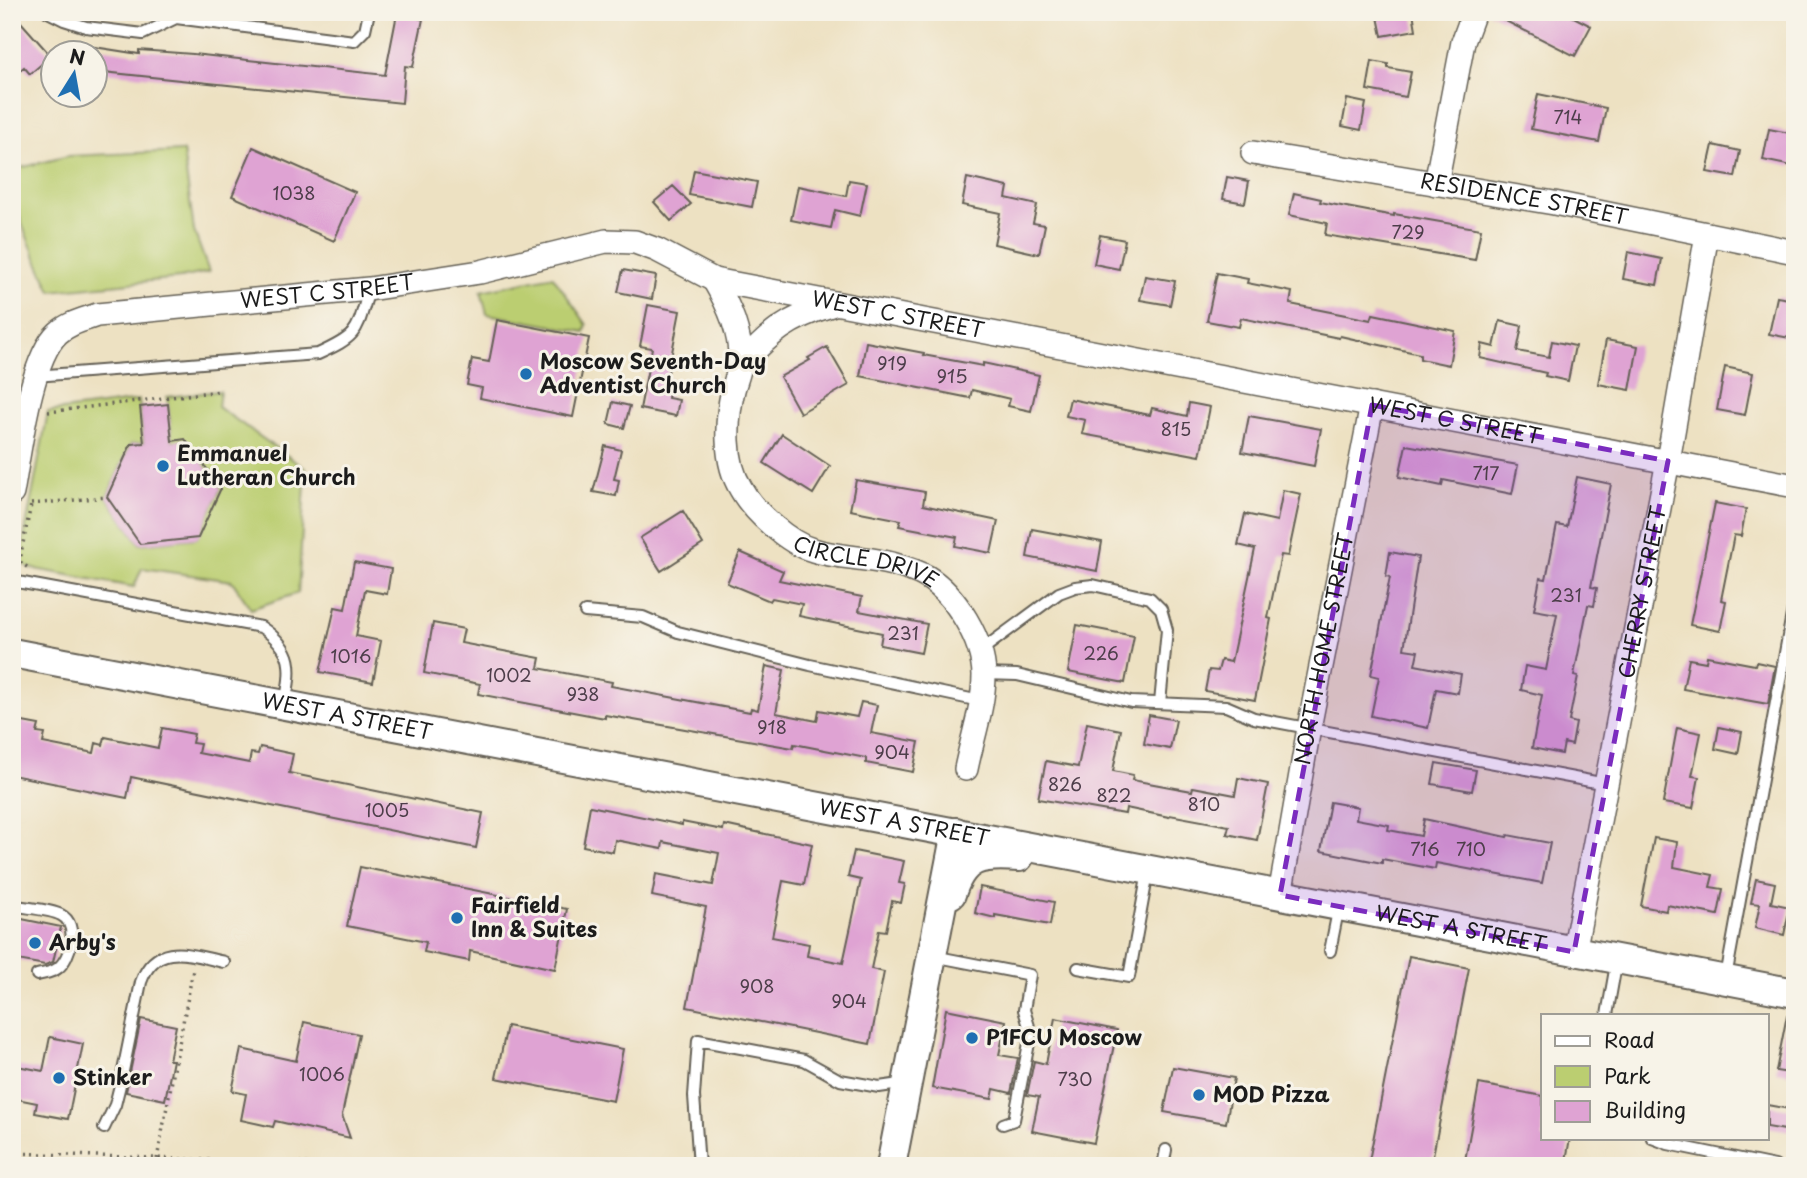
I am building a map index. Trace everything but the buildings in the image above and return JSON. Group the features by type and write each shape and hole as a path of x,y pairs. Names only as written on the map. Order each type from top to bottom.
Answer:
{"street":[{"path":"1436,184 1463,42 1474,12"},
{"name":"RESIDENCE STREET","path":"1253,153 1554,203 1795,251"},
{"name":"CHERRY STREET","path":"1574,951 1668,461 1707,234"},
{"name":"WEST C STREET","path":"12,493 35,376 56,334 72,323 97,315 369,289 480,272 606,241 635,243 657,250 714,280 1795,486"},
{"name":"CIRCLE DRIVE","path":"714,280 728,303 738,337 740,366 729,415 729,450 740,489 768,522 811,550 891,564 926,576 940,587 968,621 982,663 980,701 966,769"},
{"path":"740,366 778,330 802,314 837,303"},
{"name":"NORTH HOME STREET","path":"1280,895 1372,405"},
{"name":"WEST A STREET","path":"12,653 1795,993"},
{"path":"891,1166 956,832"},
{"path":"934,948 957,877 974,858 995,855 1148,870"}],"lane":[{"path":"48,12 86,27 143,34 176,18 354,41 365,30 369,12"},
{"path":"35,376 318,354 347,341 357,327 369,289"},
{"path":"12,581 261,627 276,637 286,650 291,664 285,704"},
{"path":"1160,704 1167,630 1161,610 1150,598 1093,585 1074,587 1059,593 982,663 1017,675 1131,702 1160,704 1226,706 1254,718 1606,785"},
{"path":"1726,981 1795,598"},
{"path":"585,612 643,617 678,632 810,665 980,701"},
{"path":"1079,968 1129,977 1148,870"},
{"path":"12,905 62,915 70,923 72,936 64,961 52,972 37,975"},
{"path":"1330,951 1339,906"},
{"path":"934,948 1030,975 1024,1010 1031,1033 1014,1120 1003,1124"},
{"path":"104,1128 115,1105 141,982 149,965 157,958 178,953 224,962"},
{"path":"1607,1014 1616,959"},
{"path":"699,1166 694,1096 698,1040 804,1060 840,1080 879,1087 906,1083"},
{"path":"1657,1140 1775,1166"},
{"path":"1163,1166 1166,1150"}],"path":[{"path":"48,412 220,391"},
{"path":"30,568 21,563 21,553 31,504 107,497"},
{"path":"158,1159 193,970"},
{"path":"12,1153 373,1166"}],"highlighted area":[{"path":"1372,405 1668,461 1574,952 1280,895"}],"green space":[{"path":"183,151 194,231 209,272 180,278 51,291 20,217 12,170 68,156"},
{"path":"553,276 587,325 585,332 487,314 481,291"},
{"path":"220,391 218,407 306,469 298,593 251,609 232,581 142,568 134,587 30,568 21,563 48,412 139,400 144,443 131,444 107,497 140,544 197,538 221,488 185,440 172,441 167,397"}],"place":[{"name":"Moscow Seventh-Day Adventist Church","path":"526,374"},
{"name":"Emmanuel Lutheran Church","path":"163,466"},
{"name":"Fairfield Inn & Suites","path":"457,918"},
{"name":"Arby's","path":"35,943"},
{"name":"P1FCU Moscow","path":"972,1038"},
{"name":"Stinker","path":"59,1078"},
{"name":"MOD Pizza","path":"1199,1095"}]}
